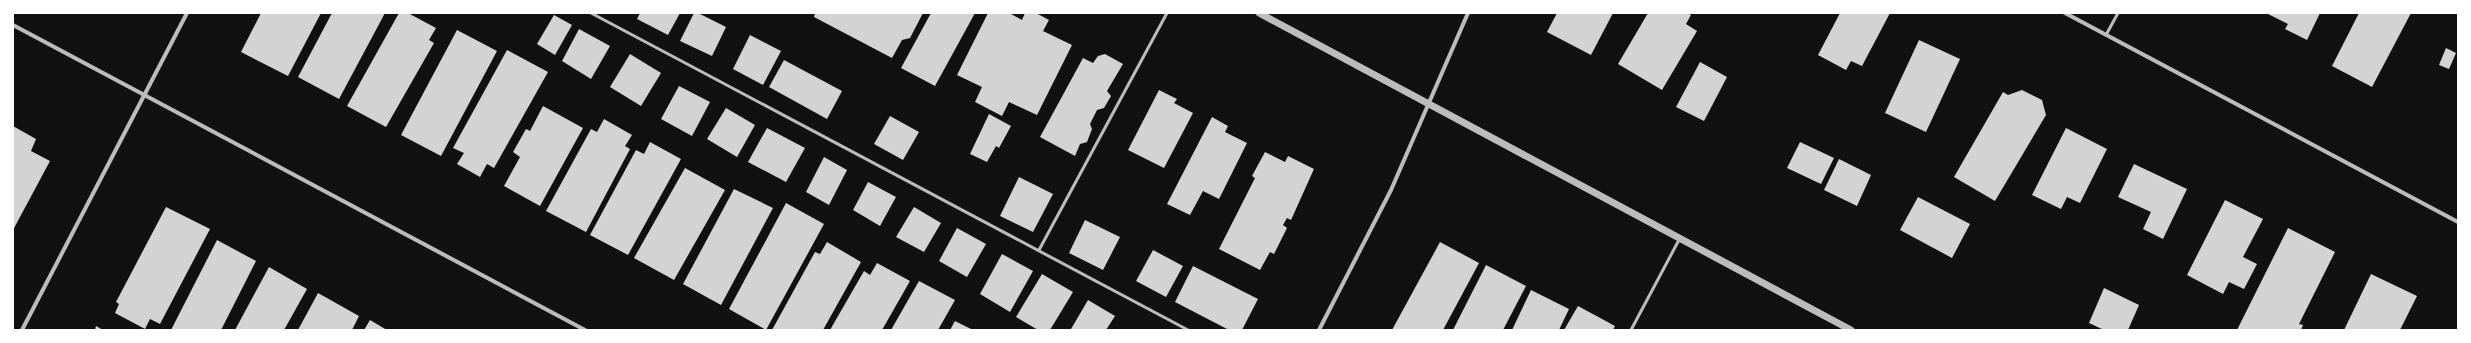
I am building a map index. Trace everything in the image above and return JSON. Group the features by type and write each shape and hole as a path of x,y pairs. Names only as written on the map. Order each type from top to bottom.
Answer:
{"street":[{"path":"22,330 187,13"},
{"path":"1259,13 1851,330"},
{"path":"1320,330 1391,190 1468,13"},
{"path":"2065,13 2458,222"},
{"path":"13,25 585,330"}],"lane":[{"path":"591,13 1188,330"},
{"path":"1039,250 1167,13"},
{"path":"2106,35 2118,13"},
{"path":"1632,330 1680,238"}],"building":[{"path":"261,13 321,13 288,76 241,52"},
{"path":"332,13 385,13 339,99 298,77"},
{"path":"399,13 408,13 436,28 429,40 434,43 386,127 347,106"},
{"path":"640,13 680,13 668,35 637,19"},
{"path":"694,13 698,13 726,27 712,56 680,41"},
{"path":"815,13 923,13 910,38 902,40 892,58 814,17"},
{"path":"931,13 975,13 935,86 901,68"},
{"path":"988,13 1009,13 1022,20 1025,13 1036,13 1049,20 1043,31 1072,45 1037,115 1009,102 1002,116 975,102 982,87 957,75"},
{"path":"1557,13 1613,13 1591,55 1547,32"},
{"path":"1648,13 1688,13 1691,15 1686,24 1697,31 1662,90 1618,64"},
{"path":"1840,13 1890,13 1862,66 1851,61 1846,70 1818,55"},
{"path":"2266,13 2320,13 2307,40 2285,29 2288,24"},
{"path":"2359,13 2411,13 2372,87 2332,66"},
{"path":"554,15 572,25 555,55 537,44"},
{"path":"579,29 610,46 591,79 562,61"},
{"path":"457,30 497,51 441,156 401,135"},
{"path":"750,35 781,51 763,85 733,69"},
{"path":"1919,40 1960,59 1926,132 1885,113"},
{"path":"2446,48 2456,53 2449,69 2439,65"},
{"path":"507,50 548,72 494,168 487,164 480,177 457,164 464,153 453,148"},
{"path":"630,54 661,73 641,106 610,87"},
{"path":"1105,54 1123,64 1107,91 1111,96 1104,108 1097,110 1090,124 1092,129 1087,142 1080,144 1075,156 1040,137 1083,58 1093,63 1098,56"},
{"path":"784,60 842,91 827,119 769,87"},
{"path":"1700,62 1727,77 1704,121 1676,107"},
{"path":"679,86 710,102 692,136 661,119"},
{"path":"1159,90 1177,99 1174,103 1193,113 1164,168 1128,150"},
{"path":"2022,90 2042,100 2046,115 1995,201 1954,177 2003,92 2008,95"},
{"path":"543,106 583,128 540,206 504,186 520,157 513,152 526,129 530,131"},
{"path":"726,108 755,125 737,157 707,139"},
{"path":"989,114 1011,126 999,148 996,146 987,162 970,154"},
{"path":"890,116 919,132 903,160 874,144"},
{"path":"1212,117 1228,126 1225,132 1247,143 1219,199 1203,191 1190,215 1167,204"},
{"path":"604,119 632,135 625,146 630,149 586,232 546,211 591,129 597,132"},
{"path":"13,126 36,139 31,151 50,161 13,230"},
{"path":"767,128 805,148 786,182 748,162"},
{"path":"2066,128 2107,149 2080,203 2067,197 2061,209 2032,195"},
{"path":"650,142 681,159 628,255 590,235 636,150 644,154"},
{"path":"1800,142 1834,158 1821,184 1787,168"},
{"path":"1265,152 1285,162 1288,156 1314,169 1291,220 1287,218 1283,225 1287,228 1274,254 1270,252 1260,270 1219,249 1255,178 1252,176"},
{"path":"824,157 847,170 829,205 806,192"},
{"path":"1839,159 1871,175 1857,206 1824,190"},
{"path":"2134,164 2187,189 2163,239 2143,229 2151,212 2118,197"},
{"path":"685,168 725,190 674,280 634,258"},
{"path":"1019,177 1053,194 1033,232 1000,216"},
{"path":"868,182 896,197 880,226 853,210"},
{"path":"734,189 773,208 721,305 683,284"},
{"path":"1918,197 1970,224 1952,258 1900,230"},
{"path":"2225,200 2263,219 2243,257 2257,264 2244,289 2229,282 2223,294 2187,275"},
{"path":"786,203 824,224 766,330 729,309"},
{"path":"166,207 210,229 160,324 150,319 145,329 115,313 119,304 116,302"},
{"path":"914,207 941,223 924,252 896,237"},
{"path":"1085,220 1120,237 1103,270 1069,253"},
{"path":"957,228 986,244 967,277 939,261"},
{"path":"2288,228 2335,252 2299,324 2303,325 2301,330 2237,330"},
{"path":"217,240 256,261 221,330 171,330"},
{"path":"827,242 861,262 823,330 772,330 815,252 820,254"},
{"path":"1440,242 1479,263 1443,330 1392,330"},
{"path":"1153,250 1183,266 1166,297 1136,281"},
{"path":"1002,254 1033,271 1010,312 980,294"},
{"path":"877,263 910,281 882,330 830,330 864,271 870,275"},
{"path":"1486,265 1526,286 1503,330 1453,330"},
{"path":"1193,266 1258,299 1242,330 1229,330 1175,302"},
{"path":"269,267 307,289 284,330 235,330"},
{"path":"1042,274 1073,292 1050,330 1038,330 1016,317"},
{"path":"2371,274 2417,296 2400,330 2344,330"},
{"path":"919,281 955,300 938,330 891,330"},
{"path":"2104,288 2139,305 2128,330 2104,330 2089,323"},
{"path":"1531,290 1569,309 1559,330 1512,330"},
{"path":"318,293 359,316 352,330 298,330"},
{"path":"1088,300 1115,316 1106,330 1071,329"},
{"path":"1578,306 1615,326 1613,330 1564,330"},
{"path":"370,320 387,330 364,330"},
{"path":"955,321 973,330 950,330"},
{"path":"96,326 103,330 95,330"}]}
